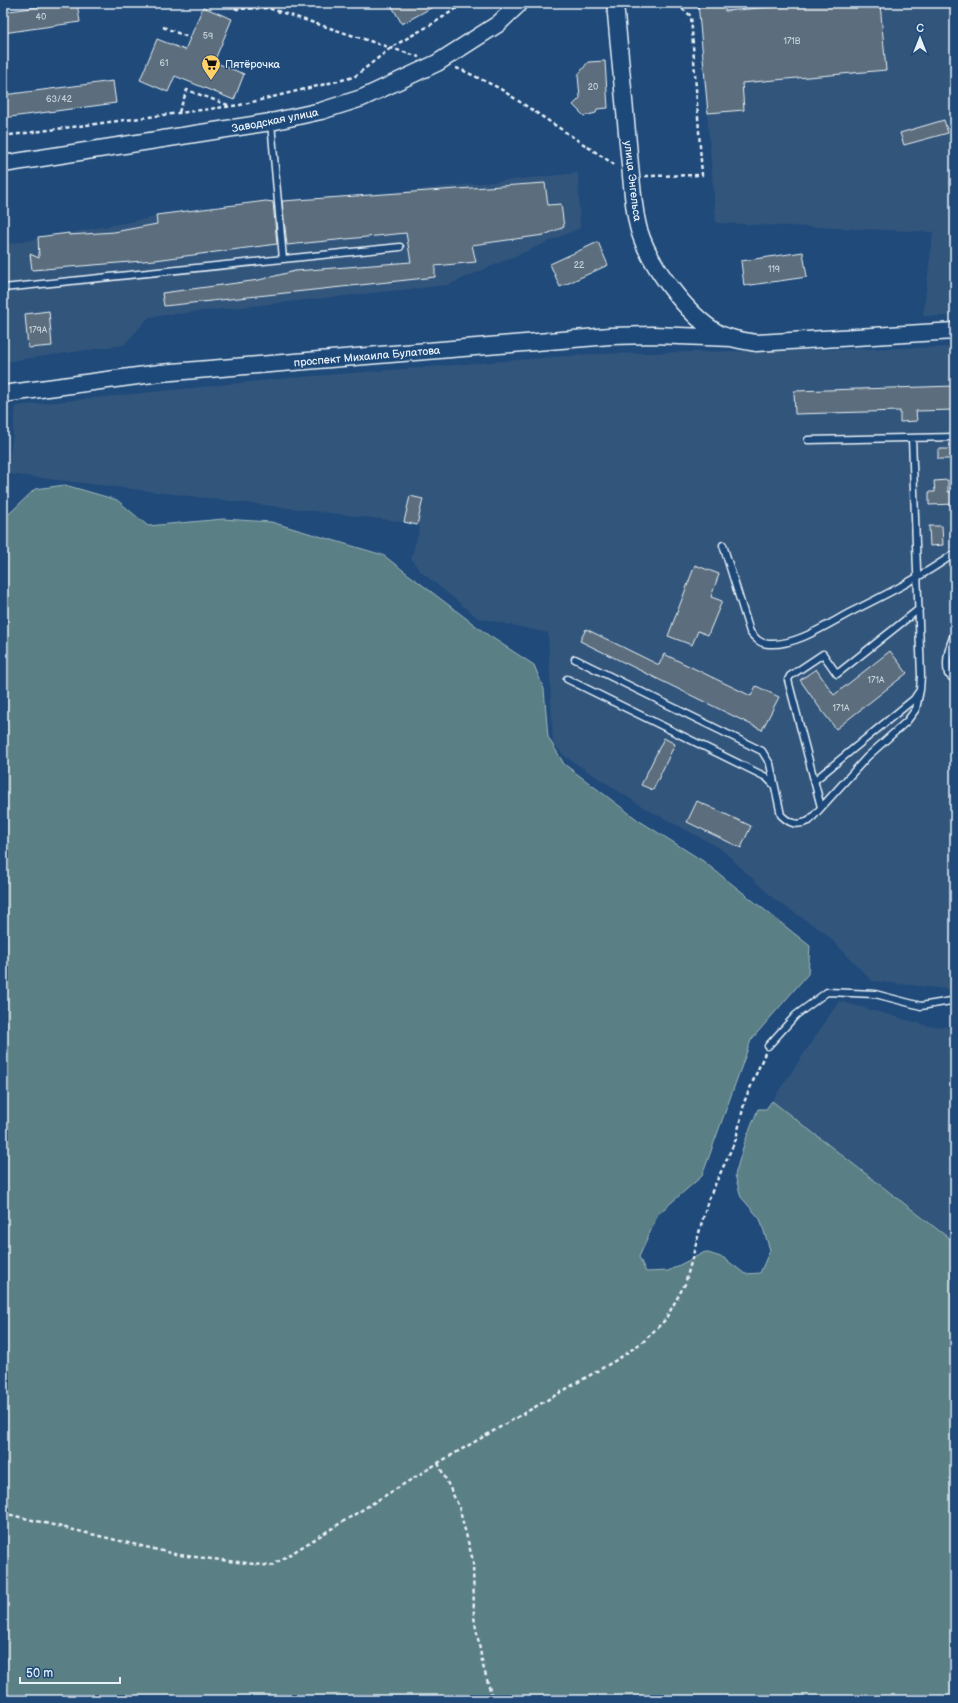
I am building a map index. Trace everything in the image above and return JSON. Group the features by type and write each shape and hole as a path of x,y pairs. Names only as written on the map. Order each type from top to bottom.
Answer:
{"street":[{"name":"Заводская улица","path":"3,164 271,122 321,111 362,98 437,63 498,24 520,3"},
{"name":"улица Энгельса","path":"615,3 633,197 639,230 646,250 654,263 663,277 685,303 712,329 732,338 769,343 955,331"},
{"name":"проспект Михаила Булатова","path":"3,394 160,373 602,336 653,335 732,338"}],"lane":[{"path":"271,122 283,259"},
{"path":"3,288 400,247"},
{"path":"808,440 955,437"},
{"path":"575,659 762,751 770,764 780,815 794,824 809,822 867,757 907,720 916,709 920,690 919,609 912,438"},
{"path":"723,545 750,632 758,641 769,644 804,637 918,577 955,553"},
{"path":"822,807 788,682 790,676 823,654 836,674 919,609"},
{"path":"955,632 948,650 946,664 948,674 955,680"},
{"path":"567,679 766,777 774,786"},
{"path":"814,781 914,699 920,690"},
{"path":"768,1046 796,1015 827,992 875,994 921,1006 951,1001 955,998"}],"path":[{"path":"222,3 237,9 268,8 392,47 437,63"},
{"path":"3,136 230,106 354,76 392,47 465,3"},
{"path":"163,27 190,38"},
{"path":"179,112 187,90 230,106"},
{"path":"3,1514 179,1555 271,1566 438,1463 618,1359 644,1341 665,1320 685,1284 708,1200 736,1139 745,1100 768,1046"},
{"path":"438,1463 459,1507 474,1561 474,1617 483,1666 493,1700"}],"shaded area":[{"path":"698,3 955,3 955,316 923,316 933,232 716,223"},
{"path":"578,173 580,228 448,285 149,317 124,345 3,362 3,245 156,217"},
{"path":"955,347 955,990 872,981 825,933 775,900 720,848 646,809 564,756 553,743 548,633 478,618 419,570 411,558 420,527 417,525 404,522 8,474 16,406 288,378 591,354"},
{"path":"839,1001 929,1026 955,1027 955,1243 772,1101"}],"green space":[{"path":"65,485 117,500 148,526 223,519 271,522 383,555 488,635 534,665 544,689 548,737 564,764 638,820 703,861 810,946 808,974 751,1040 702,1176 658,1214 639,1257 646,1272 668,1271 705,1252 724,1258 745,1274 760,1273 770,1250 760,1219 741,1197 735,1175 744,1144 758,1109 766,1109 772,1101 955,1243 955,1700 3,1700 3,517 10,513 35,489"}],"building":[{"path":"66,3 77,3 80,22 3,33 3,12"},
{"path":"390,3 440,3 402,24"},
{"path":"698,3 724,3 725,11 817,3 880,3 886,70 742,83 744,110 708,113"},
{"path":"203,7 232,19 214,62 244,74 234,100 175,76 168,92 140,80 157,39 185,50"},
{"path":"605,61 608,108 597,109 596,113 584,116 573,105 580,98 578,75 588,62"},
{"path":"113,81 116,103 3,118 3,95"},
{"path":"944,120 948,133 904,145 900,133"},
{"path":"545,183 548,205 561,204 564,227 544,235 472,245 476,262 435,266 435,277 164,306 162,293 259,280 295,271 411,262 406,233 287,245 282,201"},
{"path":"266,201 273,202 277,244 155,260 32,270 30,254 39,258 38,237 69,233 69,235 114,232 157,224 156,215"},
{"path":"598,242 608,265 560,287 550,264"},
{"path":"803,252 807,277 744,286 741,261"},
{"path":"49,311 52,346 28,348 25,314"},
{"path":"955,386 955,410 916,411 917,421 900,422 900,411 795,414 794,391"},
{"path":"938,449 953,449 953,459 938,459"},
{"path":"948,480 948,492 955,491 955,504 929,505 929,492 935,492 934,481"},
{"path":"410,496 423,499 417,525 404,522"},
{"path":"929,526 942,526 943,545 930,546"},
{"path":"695,565 719,574 711,597 722,601 708,635 698,631 692,645 668,636"},
{"path":"586,629 659,665 664,654 751,696 756,686 779,697 762,730 580,641"},
{"path":"890,651 907,673 836,729 800,680 816,669 834,695"},
{"path":"664,738 675,744 653,790 641,785"},
{"path":"697,801 751,826 741,848 687,822"}],"place":[{"name":"Пятёрочка","path":"211,81"}]}
